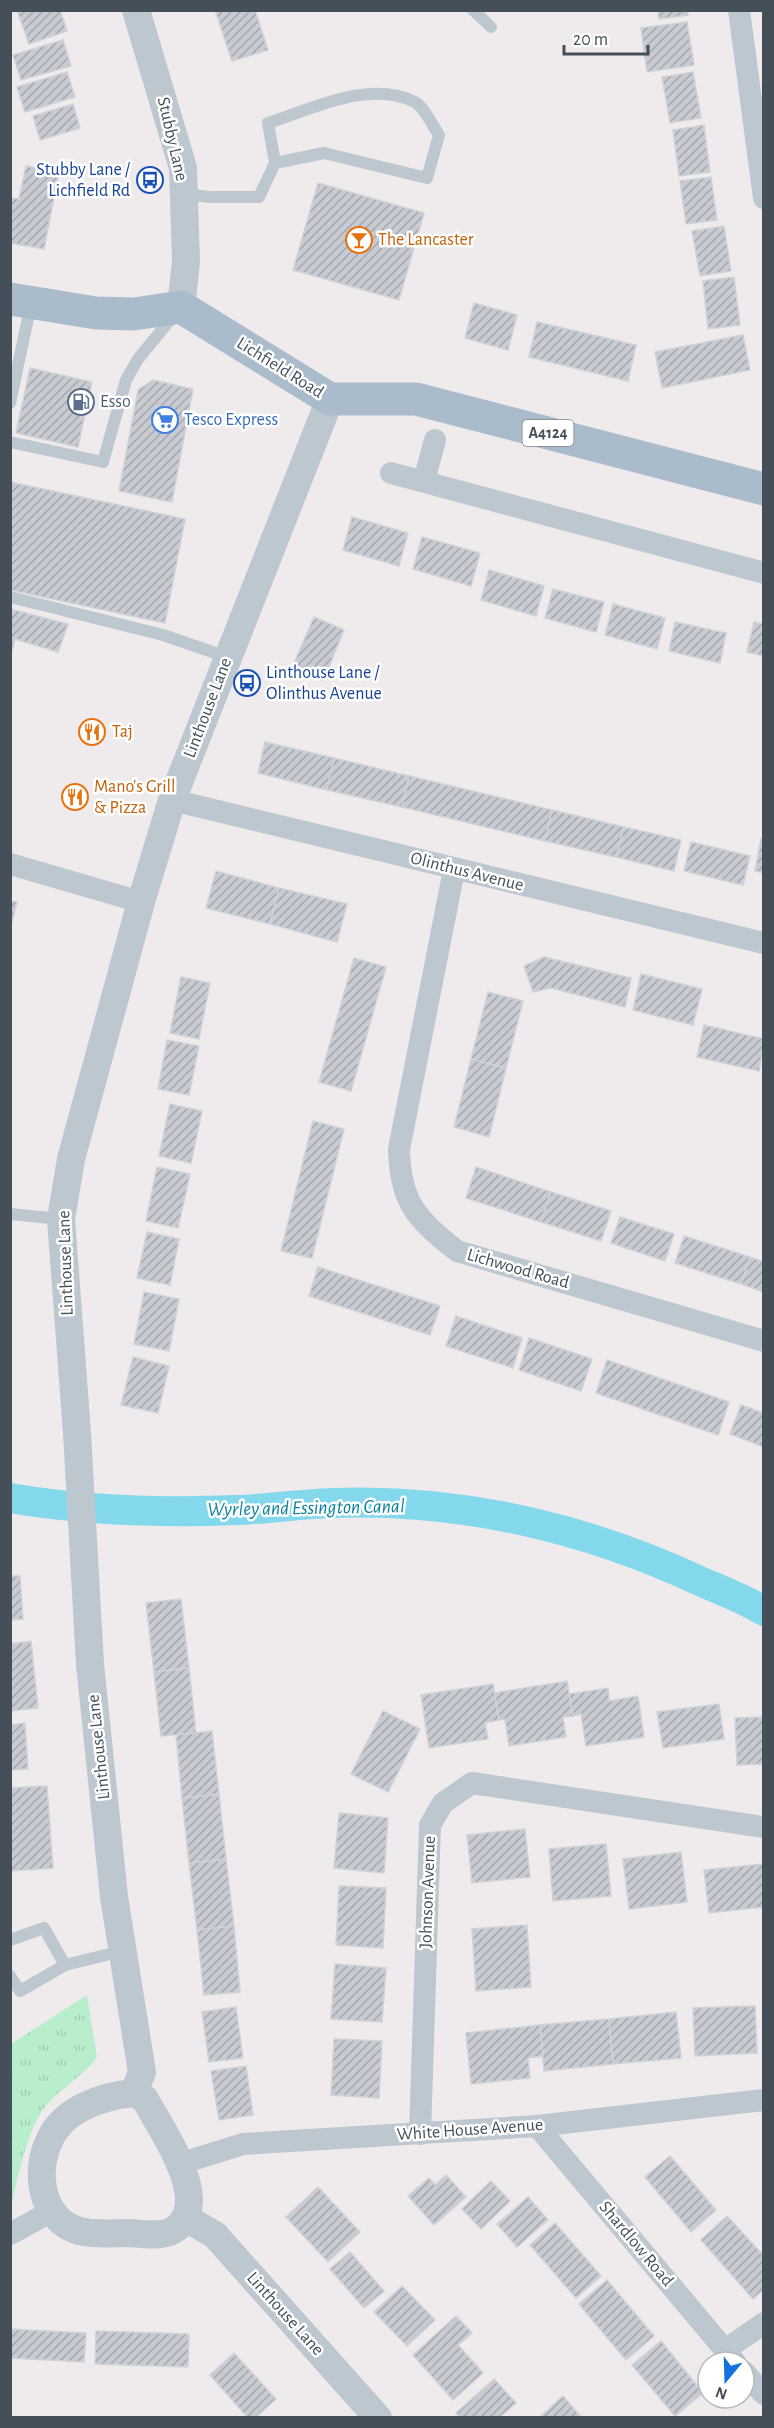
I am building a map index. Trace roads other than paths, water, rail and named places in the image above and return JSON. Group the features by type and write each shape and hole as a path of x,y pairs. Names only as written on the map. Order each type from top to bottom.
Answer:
{"main road":[{"path":"21,301 96,314 134,314 182,307"},
{"name":"Lichfield Road","path":"182,307 330,399 416,399 764,489"}],"street":[{"name":"Stubby Lane","path":"136,10 183,168 186,262 182,307"},
{"path":"740,10 764,198"},
{"name":"Linthouse Lane","path":"134,2093 142,2072 114,1897 90,1664 85,1553 61,1220 71,1159 141,903 172,800 330,399"},
{"path":"424,481 435,440"},
{"path":"391,473 764,573"},
{"name":"Olinthus Avenue","path":"172,800 454,870 764,943"},
{"path":"10,864 141,903"},
{"name":"Lichwood Road","path":"454,870 399,1149 400,1179 411,1204 429,1228 457,1251 764,1341"},
{"name":"Johnson Avenue","path":"420,2134 430,1825 443,1803 472,1783 764,1827"},
{"path":"134,2093 145,2099 186,2176 189,2199 186,2218 177,2229 163,2234 79,2231 69,2226 45,2202 41,2186 46,2147 55,2128 74,2112 101,2099 134,2093"},
{"name":"White House Avenue","path":"179,2164 243,2144 537,2126 764,2100"},
{"name":"Shardlow Road","path":"537,2126 725,2350"},
{"path":"10,2234 52,2211"},
{"name":"Linthouse Lane","path":"186,2218 215,2235 378,2418"},
{"path":"736,2350 764,2323"}],"lane":[{"path":"473,10 491,27"},
{"path":"184,194 210,197 259,197 275,163 268,123 359,94 386,93 417,103 440,135 427,178 324,153 275,163"},
{"path":"10,403 21,301"},
{"path":"10,442 103,462 126,380 138,359 182,307"},
{"path":"10,597 163,634 227,657"},
{"path":"10,1214 61,1220"},
{"path":"10,1940 44,1928 65,1965"},
{"path":"10,1976 20,1991 65,1965 124,1950"}],"waterway":[{"name":"Wyrley and Essington Canal","path":"10,1498 66,1506 152,1511 237,1510 320,1504 380,1503 475,1512 522,1520 614,1546 733,1595 764,1611"}],"place":[{"name":"Stubby Lane / Lichfield Rd","path":"150,180"},
{"name":"The Lancaster","path":"359,240"},
{"name":"Esso","path":"81,402"},
{"name":"Tesco Express","path":"165,420"},
{"name":"Linthouse Lane / Olinthus Avenue","path":"247,683"},
{"name":"Taj","path":"92,732"},
{"name":"Mano's Grill & Pizza","path":"75,797"}]}
